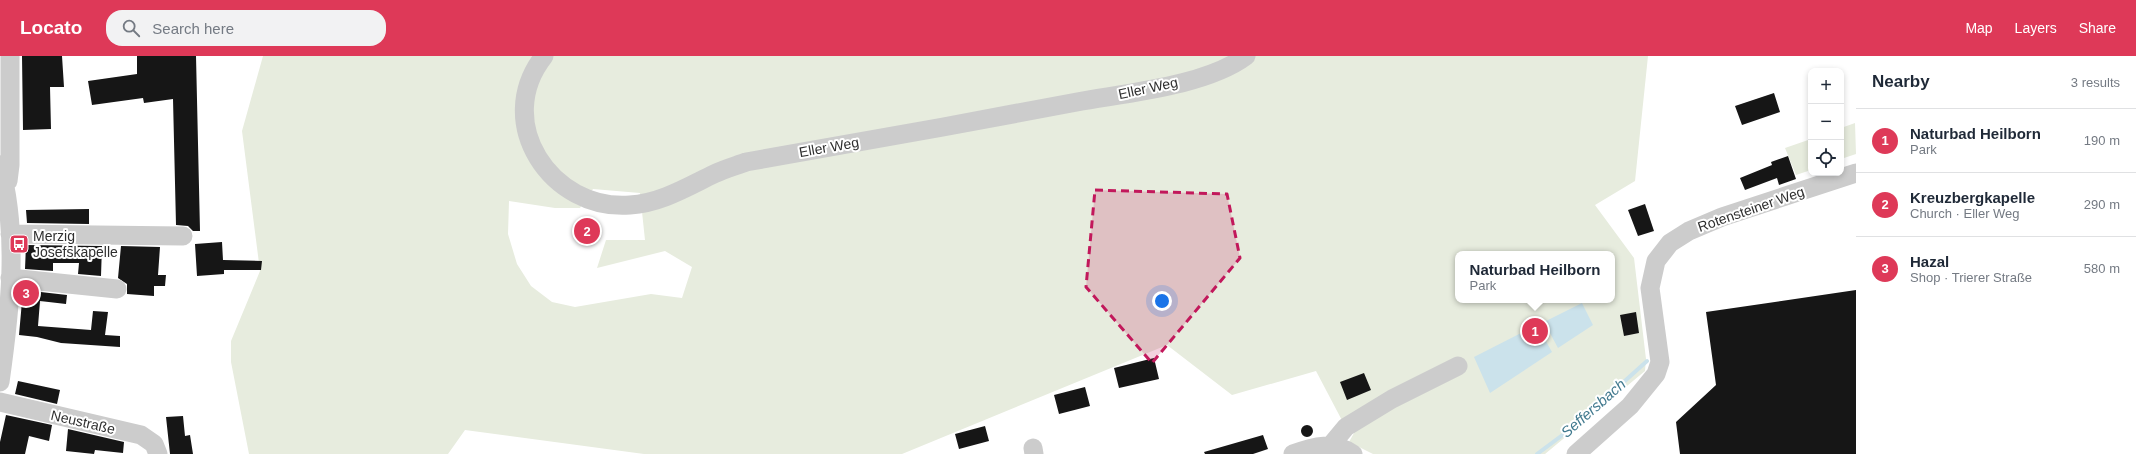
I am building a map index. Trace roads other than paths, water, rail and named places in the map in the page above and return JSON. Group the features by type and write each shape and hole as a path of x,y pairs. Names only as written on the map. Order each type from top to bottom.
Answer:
{"street":[{"path":"0,382 10,278 10,234 7,191 10,164 10,56"},
{"name":"Eller Weg","path":"544,56 536,66 528,84 526,99 525,125 532,150 564,187 586,199 607,206 631,205 657,200 677,193 715,173 746,162 937,129 1155,88 1220,70 1246,56"},
{"path":"0,103 9,87"},
{"path":"0,165 7,191"},
{"name":"Rotensteiner Weg","path":"1576,454 1630,406 1656,374 1660,362 1650,288 1656,261 1670,243 1689,231 1722,218 1856,172"},
{"path":"10,234 183,236"},
{"path":"10,278 117,289"},
{"path":"1331,445 1346,427 1392,399 1458,366"},
{"name":"Neustraße","path":"0,402 141,435 154,444 158,454"},
{"path":"1293,454 1310,448 1331,445 1345,448 1354,454"}],"water":[{"path":"1582,303 1593,325 1558,348 1544,322"},
{"path":"1537,325 1552,352 1490,393 1474,357"}],"waterway":[{"name":"Seffersbach","path":"1537,454 1576,425 1647,361"}],"place":[{"name":"Kreuzbergkapelle","path":"587,231"},
{"name":"Merzig Josefskapelle","path":"19,244"},
{"name":"Hazal","path":"26,293"},
{"name":"Naturbad Heilborn","path":"1535,331"}]}
